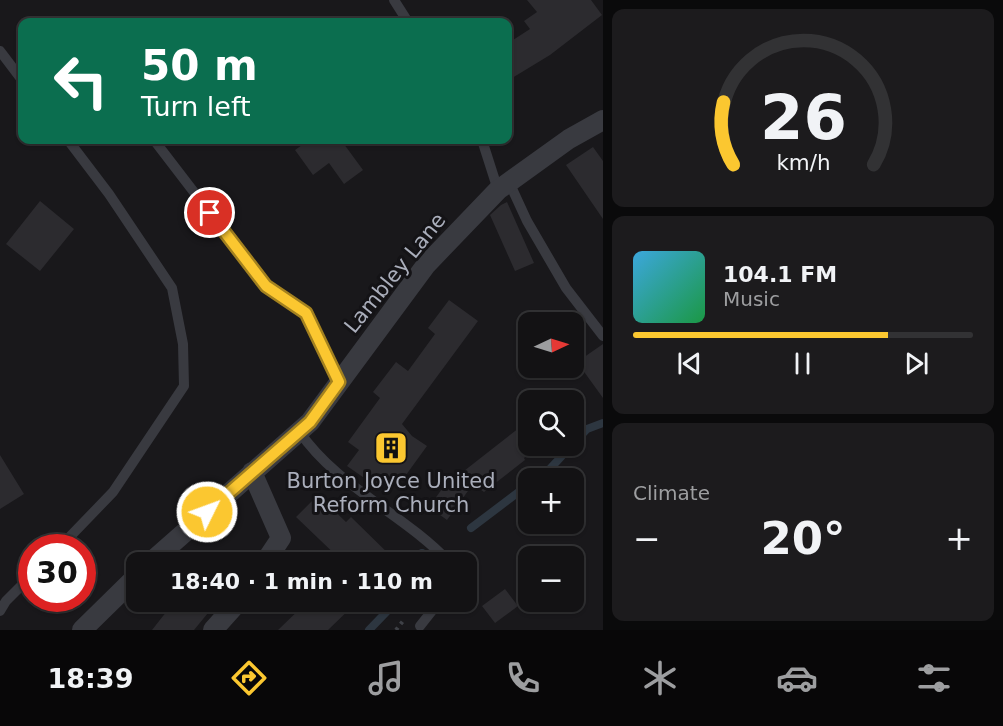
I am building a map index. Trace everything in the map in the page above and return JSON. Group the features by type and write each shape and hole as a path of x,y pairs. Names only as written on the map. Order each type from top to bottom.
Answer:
{"street":[{"name":"Lambley Lane","path":"162,552 310,422 426,265 503,186 569,138 603,120"},
{"path":"252,472 280,538 271,552"},
{"path":"82,630 126,587"},
{"path":"213,630 229,612"}],"lane":[{"path":"394,0 405,18"},
{"path":"0,51 18,75"},
{"path":"71,144 109,194 172,288 183,344 184,386 113,492 72,534"},
{"path":"157,144 266,286 306,313 339,382"},
{"path":"484,144 503,186 527,221 566,288 603,336"},
{"path":"299,431 331,467 439,552"},
{"path":"0,611 18,589"},
{"path":"420,626 431,612"}],"building":[{"path":"527,0 591,0 602,15 550,55 512,78 512,41 530,29 524,21 537,12"},
{"path":"303,144 344,144 363,170 344,184 329,163 313,175 295,150"},
{"path":"593,147 603,161 603,219 566,165"},
{"path":"40,201 74,229 40,271 6,244"},
{"path":"507,202 534,263 515,271 490,215"},
{"path":"449,300 478,321 402,424 412,436 427,446 398,486 387,479 380,489 347,466 359,450 348,442 380,398 373,392 396,362 408,371 435,334 428,328"},
{"path":"603,344 603,398 584,372 584,357"},
{"path":"518,429 518,456 527,456 525,460 484,492 473,484 447,520 429,507 452,475 455,478"},
{"path":"0,455 24,494 0,509"},
{"path":"318,495 346,522 351,517 387,552 333,552 296,517"},
{"path":"505,589 518,606 495,623 482,606"},
{"path":"166,612 209,612 194,630 152,630"},
{"path":"297,612 347,612 328,630 278,630"}],"waterway":[{"path":"584,432 603,423"},
{"path":"551,468 562,456"},
{"path":"471,528 518,493"},
{"path":"369,630 386,612"}],"place":[{"name":"Burton Joyce United Reform Church","path":"391,448"}],"route":[{"path":"207,512 310,422 339,382 306,313 266,286 210,213"}]}
